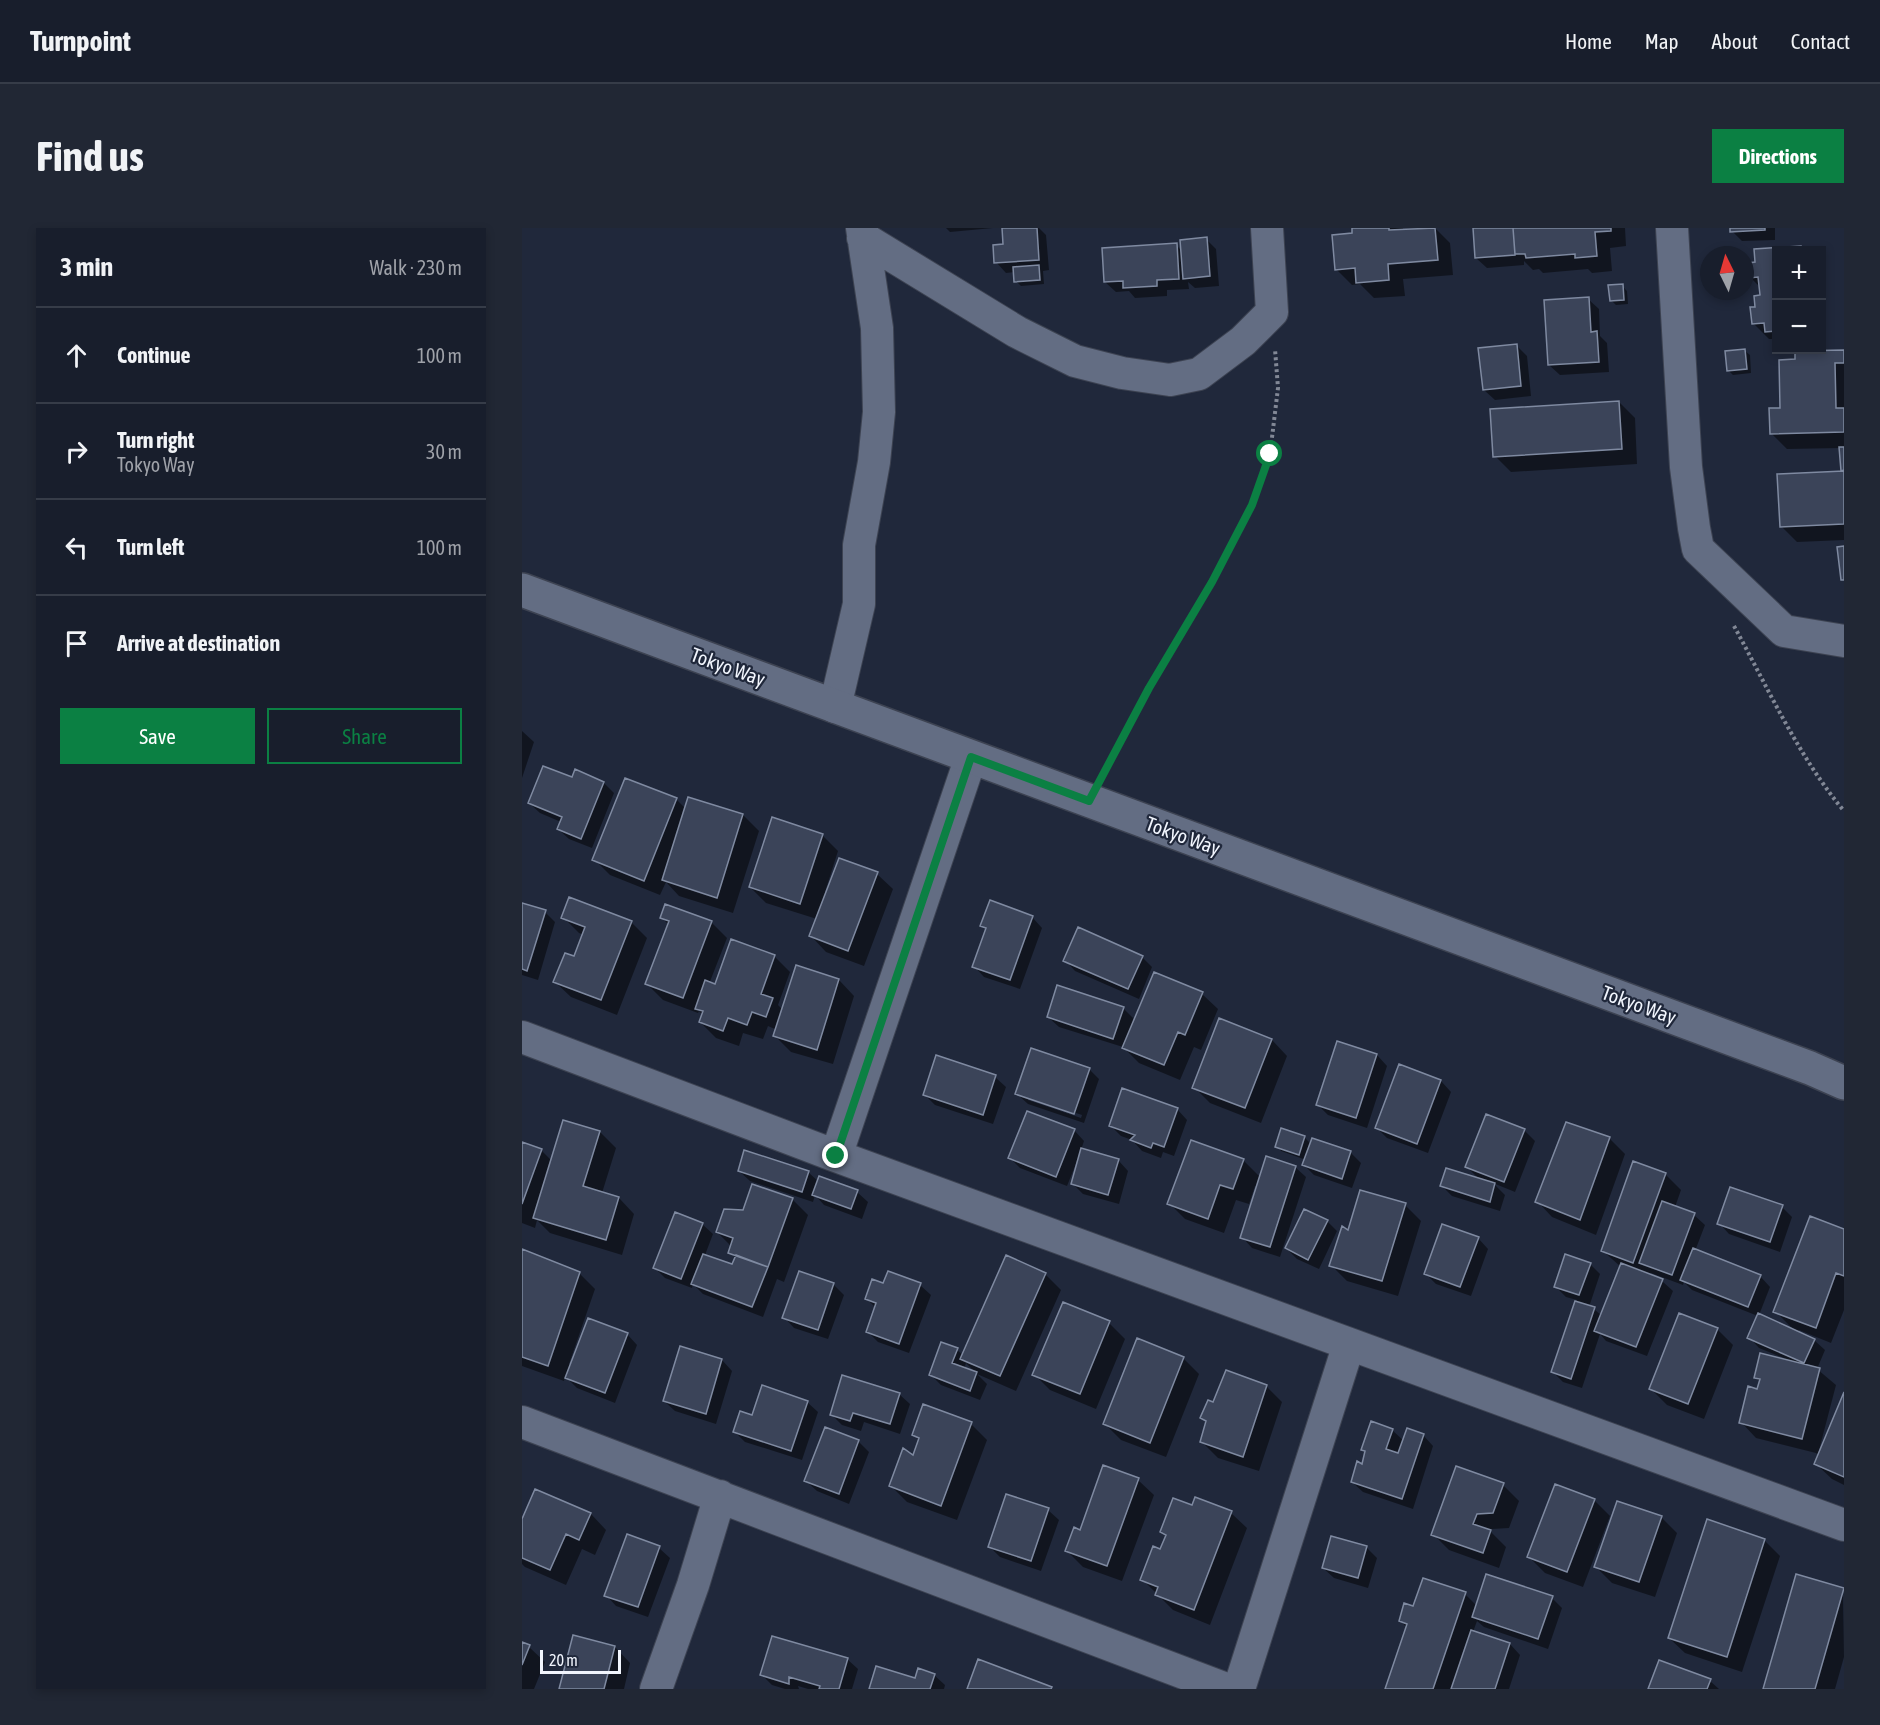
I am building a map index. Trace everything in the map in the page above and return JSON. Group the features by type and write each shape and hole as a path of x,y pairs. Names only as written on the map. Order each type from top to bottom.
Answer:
{"main road":[{"name":"Tokyo Way","path":"522,590 1810,1068 1844,1083"}],"street":[{"path":"862,233 1017,332 1075,361 1122,373 1170,380 1199,374 1243,341 1272,312 1267,228"},
{"path":"1672,228 1686,467 1698,549 1784,631 1844,641"},
{"path":"835,707 859,604 859,545 874,462 879,412 877,328 862,233"},
{"path":"836,1156 971,757"},
{"path":"522,1037 836,1156 1844,1525"},
{"path":"1239,1689 1349,1344"},
{"path":"522,1422 1226,1689"},
{"path":"656,1689 693,1585 720,1496"}],"path":[{"path":"1089,801 1149,688 1212,582 1252,505 1270,454 1278,388"},
{"path":"1731,622 1803,752 1844,811"}],"building":[{"path":"1002,228 1037,228 1039,260 994,263 993,245 1003,244"},
{"path":"1352,228 1389,228 1389,230 1435,228 1438,260 1388,264 1389,280 1356,283 1355,268 1335,270 1332,235 1352,233"},
{"path":"1473,228 1513,228 1515,255 1475,258"},
{"path":"1513,228 1611,228 1611,231 1595,232 1597,256 1575,258 1575,254 1526,258 1525,254 1515,254"},
{"path":"1730,228 1765,228 1765,230 1730,232"},
{"path":"1207,237 1210,276 1183,279 1180,240"},
{"path":"1177,243 1179,279 1157,280 1157,286 1123,288 1123,281 1104,282 1102,248"},
{"path":"1772,248 1772,331 1765,332 1764,323 1752,324 1750,307 1755,307 1754,296 1760,295 1758,277 1754,277 1754,249"},
{"path":"1039,265 1040,280 1014,282 1013,267"},
{"path":"1623,284 1624,300 1610,301 1608,285"},
{"path":"1589,297 1591,332 1597,331 1599,362 1548,365 1544,300"},
{"path":"1517,344 1521,386 1483,390 1478,348"},
{"path":"1745,349 1747,369 1727,371 1725,351"},
{"path":"1826,350 1844,350 1844,363 1835,363 1836,408 1844,408 1844,432 1770,434 1769,408 1780,408 1779,360 1795,359 1795,354 1826,354"},
{"path":"1619,401 1622,449 1493,457 1490,409"},
{"path":"1839,447 1844,447 1844,470 1841,471"},
{"path":"1844,471 1844,524 1780,527 1777,474"},
{"path":"1844,546 1844,580 1841,580 1837,547"},
{"path":"543,766 572,777 575,769 604,782 581,839 557,829 562,817 528,803"},
{"path":"625,778 677,798 644,881 592,860"},
{"path":"688,797 743,814 717,898 662,880"},
{"path":"772,817 823,834 800,904 749,887"},
{"path":"839,858 878,872 848,951 809,936"},
{"path":"569,897 632,921 601,1000 553,982 565,953 574,956 585,927 561,918"},
{"path":"990,900 1033,916 1010,980 972,967 986,928 980,926"},
{"path":"522,903 546,910 527,971 522,969"},
{"path":"665,904 712,921 683,998 645,984 669,921 660,918"},
{"path":"1078,927 1143,956 1128,989 1063,961"},
{"path":"731,939 775,955 761,994 773,998 766,1017 752,1012 747,1025 728,1018 723,1031 699,1022 703,1011 695,1009 705,980 715,984"},
{"path":"796,965 839,979 817,1050 773,1036"},
{"path":"1154,972 1203,992 1185,1035 1178,1032 1164,1065 1122,1048"},
{"path":"1057,985 1124,1007 1113,1039 1047,1017"},
{"path":"1219,1018 1272,1039 1245,1108 1192,1088"},
{"path":"1337,1041 1377,1054 1356,1118 1316,1105"},
{"path":"1031,1048 1090,1068 1074,1114 1015,1094"},
{"path":"936,1055 996,1075 983,1115 923,1095"},
{"path":"1399,1064 1441,1080 1417,1144 1375,1128"},
{"path":"1122,1088 1178,1108 1164,1147 1153,1143 1151,1148 1130,1140 1135,1135 1109,1126"},
{"path":"1027,1111 1075,1129 1056,1177 1008,1158"},
{"path":"1486,1114 1525,1129 1504,1182 1465,1167"},
{"path":"563,1120 600,1131 583,1186 619,1197 606,1240 533,1218"},
{"path":"1566,1122 1610,1137 1580,1220 1535,1202"},
{"path":"1281,1128 1305,1136 1299,1155 1275,1147"},
{"path":"1312,1138 1351,1151 1342,1179 1302,1165"},
{"path":"1191,1140 1244,1159 1233,1189 1220,1185 1208,1219 1167,1204"},
{"path":"522,1142 542,1149 522,1204"},
{"path":"1081,1148 1119,1159 1108,1195 1071,1184"},
{"path":"744,1150 809,1171 802,1192 738,1171"},
{"path":"1266,1156 1296,1166 1270,1247 1240,1238"},
{"path":"1633,1161 1666,1173 1633,1263 1601,1251"},
{"path":"1446,1168 1495,1183 1490,1202 1440,1186"},
{"path":"819,1176 858,1190 851,1209 812,1195"},
{"path":"752,1184 793,1198 768,1267 728,1253 733,1238 716,1232 724,1209 743,1210"},
{"path":"1730,1187 1783,1205 1770,1242 1717,1224"},
{"path":"1360,1190 1406,1203 1382,1281 1329,1266 1342,1226 1348,1230"},
{"path":"1662,1201 1695,1213 1672,1275 1639,1263"},
{"path":"1304,1209 1328,1220 1308,1260 1285,1248"},
{"path":"675,1212 703,1223 681,1279 653,1268"},
{"path":"1810,1216 1844,1229 1844,1276 1836,1273 1816,1328 1773,1312"},
{"path":"1442,1224 1479,1237 1460,1287 1424,1274"},
{"path":"1693,1248 1761,1275 1748,1307 1680,1280"},
{"path":"522,1249 580,1272 548,1366 522,1357"},
{"path":"703,1254 732,1264 736,1255 768,1267 752,1307 691,1284"},
{"path":"1565,1254 1591,1263 1579,1295 1554,1287"},
{"path":"1006,1255 1046,1273 1000,1376 960,1359"},
{"path":"1621,1263 1663,1279 1636,1347 1594,1331"},
{"path":"799,1271 834,1283 818,1330 782,1318"},
{"path":"888,1271 921,1283 899,1344 866,1332 876,1303 865,1299 872,1279 883,1283"},
{"path":"1575,1301 1595,1307 1571,1379 1551,1372"},
{"path":"1063,1302 1110,1321 1080,1394 1032,1375"},
{"path":"1679,1313 1718,1328 1688,1404 1649,1389"},
{"path":"1758,1313 1815,1339 1804,1363 1747,1338"},
{"path":"588,1318 628,1333 605,1393 565,1378"},
{"path":"1137,1338 1184,1357 1150,1443 1103,1424"},
{"path":"941,1342 958,1348 952,1363 977,1372 970,1391 929,1375"},
{"path":"680,1346 722,1359 706,1414 663,1401"},
{"path":"1760,1353 1820,1368 1802,1439 1739,1423 1748,1386 1757,1389 1760,1379 1754,1378"},
{"path":"1226,1370 1267,1385 1243,1457 1200,1442 1206,1421 1200,1418 1208,1400 1213,1402"},
{"path":"842,1375 900,1393 890,1424 853,1413 850,1421 830,1415"},
{"path":"762,1385 808,1401 791,1451 733,1432 740,1411 752,1415"},
{"path":"1844,1392 1844,1477 1814,1464"},
{"path":"923,1404 972,1422 941,1506 889,1486 903,1448 913,1455 919,1438 912,1435"},
{"path":"1371,1421 1393,1429 1386,1449 1398,1453 1407,1428 1424,1434 1402,1499 1351,1482 1357,1461 1362,1464 1365,1451 1361,1450"},
{"path":"825,1427 859,1440 839,1494 804,1481"},
{"path":"1103,1465 1139,1478 1107,1566 1065,1551 1074,1527 1080,1530"},
{"path":"1456,1466 1504,1483 1493,1513 1477,1514 1473,1524 1491,1530 1483,1553 1431,1535"},
{"path":"1555,1484 1595,1499 1567,1572 1527,1557"},
{"path":"535,1489 591,1513 579,1540 566,1534 550,1570 522,1558 522,1519"},
{"path":"1006,1494 1049,1508 1031,1561 988,1547"},
{"path":"1195,1497 1232,1511 1194,1610 1155,1595 1158,1587 1140,1580 1153,1546 1160,1549 1166,1535 1160,1532 1173,1498 1192,1505"},
{"path":"1617,1501 1662,1516 1639,1582 1594,1567"},
{"path":"1707,1519 1765,1539 1727,1657 1668,1638"},
{"path":"627,1534 660,1546 638,1607 604,1596"},
{"path":"1331,1536 1367,1546 1358,1578 1322,1568"},
{"path":"1486,1574 1553,1596 1538,1639 1472,1617"},
{"path":"1796,1574 1844,1588 1815,1689 1763,1689"},
{"path":"1423,1578 1466,1592 1433,1689 1385,1689 1407,1624 1399,1621 1404,1603 1413,1606"},
{"path":"1471,1630 1510,1643 1495,1689 1451,1689"},
{"path":"573,1635 615,1646 604,1689 559,1689"},
{"path":"772,1636 848,1658 839,1689 819,1689 820,1686 789,1677 789,1684 760,1675"},
{"path":"522,1642 530,1645 522,1665"},
{"path":"978,1659 1052,1687 1051,1689 967,1689"},
{"path":"1659,1660 1711,1679 1707,1689 1648,1689"},
{"path":"876,1666 915,1678 918,1668 935,1674 930,1689 869,1689"}],"route":[{"path":"836,1156 971,757 1089,801 1149,688 1212,582 1252,505 1270,454"}]}
